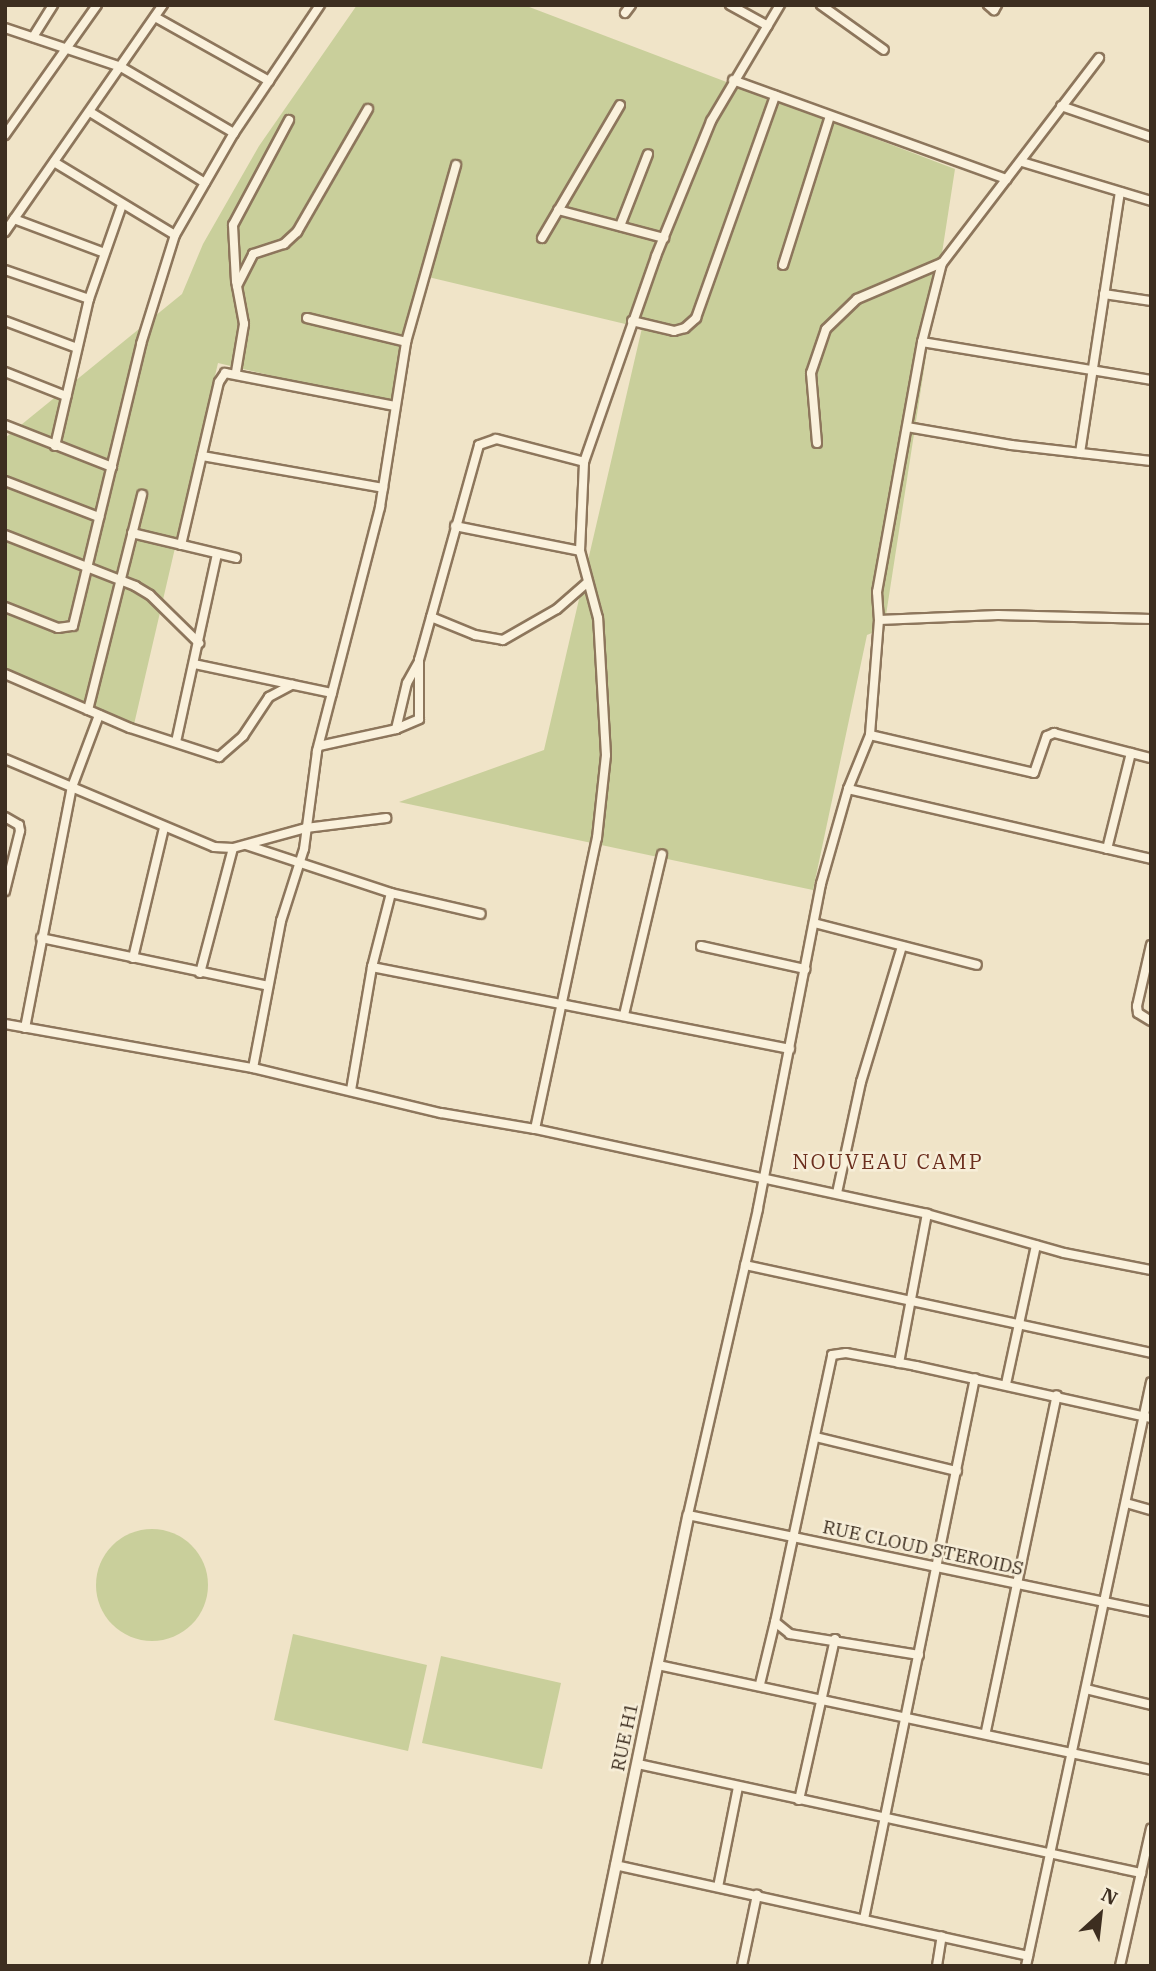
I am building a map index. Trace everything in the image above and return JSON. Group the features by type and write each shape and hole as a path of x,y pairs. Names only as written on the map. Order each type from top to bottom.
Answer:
{"street":[{"path":"33,37 53,5"},
{"path":"5,135 97,5"},
{"path":"5,232 163,5"},
{"path":"5,607 66,629 76,618 155,293 175,235 234,133 320,5"},
{"path":"625,13 631,5"},
{"path":"730,5 768,26"},
{"path":"535,1129 559,1003 597,838 606,755 598,618 580,551 583,462 664,238 733,80 780,5"},
{"path":"821,5 884,50"},
{"path":"988,5 994,10 997,5"},
{"path":"155,16 270,81"},
{"path":"5,28 121,66 234,133"},
{"path":"688,1515 764,1178 814,923 848,789 870,734 879,620 877,592 922,342 942,263 1022,162 1099,58"},
{"path":"733,80 1007,178"},
{"path":"632,321 674,331 685,328 696,318 775,96"},
{"path":"542,238 620,106"},
{"path":"1061,106 1151,137"},
{"path":"237,286 253,254 284,244 297,232 368,109"},
{"path":"90,112 205,183"},
{"path":"783,265 830,116"},
{"path":"236,372 244,336 233,225 289,120"},
{"path":"620,226 648,154"},
{"path":"54,162 175,235"},
{"path":"1022,162 1151,201"},
{"path":"253,1068 268,986 306,828 319,746 383,488 406,342 456,165"},
{"path":"1080,453 1120,192"},
{"path":"55,446 102,252 122,205"},
{"path":"558,210 664,238"},
{"path":"14,219 102,252"},
{"path":"817,443 811,373 826,328 857,299 942,263"},
{"path":"5,270 89,299"},
{"path":"1104,294 1151,301"},
{"path":"307,318 406,342"},
{"path":"5,321 77,348"},
{"path":"922,342 1151,380"},
{"path":"5,372 66,396"},
{"path":"181,545 219,382 225,373 236,372 395,405"},
{"path":"907,427 1151,461"},
{"path":"6,429 112,467"},
{"path":"396,729 407,683 419,660 476,454 486,441 496,439 583,462"},
{"path":"202,456 383,488"},
{"path":"5,481 99,517"},
{"path":"88,710 142,495"},
{"path":"456,526 580,551"},
{"path":"132,533 236,558"},
{"path":"5,535 150,595 199,643"},
{"path":"176,742 217,554"},
{"path":"431,617 475,635 503,640 557,609 588,582"},
{"path":"879,620 998,615 1151,619"},
{"path":"319,746 396,729 419,719 419,660"},
{"path":"194,664 332,694"},
{"path":"5,674 99,715 176,742 224,755 269,697 292,685"},
{"path":"25,1028 72,787 99,715"},
{"path":"870,734 1034,773 1049,734 1151,758"},
{"path":"1107,849 1131,753"},
{"path":"5,759 214,847 233,848 306,828 386,818"},
{"path":"848,789 1151,859"},
{"path":"5,817 19,825 20,831 5,891"},
{"path":"133,958 164,828"},
{"path":"245,845 391,893 481,914"},
{"path":"200,973 233,848"},
{"path":"624,1015 662,854"},
{"path":"351,1090 372,967 391,893"},
{"path":"814,923 978,965"},
{"path":"41,938 268,986"},
{"path":"1151,944 1137,1006 1138,1013 1151,1021"},
{"path":"701,946 805,969"},
{"path":"837,1192 861,1082 902,946"},
{"path":"372,967 790,1049"},
{"path":"5,1024 253,1068 441,1113 535,1129 837,1192 1036,1245 1151,1270"},
{"path":"899,1363 927,1214"},
{"path":"1006,1384 1036,1245"},
{"path":"745,1265 1019,1321 1151,1353"},
{"path":"760,1684 832,1355 846,1353 1006,1384 1148,1418"},
{"path":"864,1919 938,1569 975,1378"},
{"path":"1026,1966 1107,1604 1126,1503 1148,1418 1151,1382"},
{"path":"986,1731 1057,1395"},
{"path":"816,1437 957,1471"},
{"path":"1126,1503 1151,1510"},
{"name":"RUE CLOUD STEROIDS","path":"688,1515 1151,1612"},
{"name":"RUE H1","path":"595,1966 688,1515"},
{"path":"775,1622 790,1634 835,1639 919,1655"},
{"path":"799,1800 835,1639"},
{"path":"659,1665 986,1731 1151,1770"},
{"path":"1086,1689 1151,1705"},
{"path":"638,1764 886,1820 1141,1873"},
{"path":"718,1887 738,1787"},
{"path":"1120,1966 1151,1828"},
{"path":"615,1865 1028,1956"},
{"path":"742,1966 757,1895"},
{"path":"937,1966 942,1936"}],"green space":[{"path":"357,5 524,5 955,169 884,628 867,635 813,890 399,802 544,750 642,328 424,276 394,405 218,363 132,733 5,680 5,438 182,294 203,244 259,146"},
{"path":"152,1529 173,1533 191,1546 204,1564 208,1585 204,1606 191,1624 173,1637 152,1641 131,1637 113,1624 100,1606 96,1585 100,1564 113,1546 131,1533"},
{"path":"293,1634 427,1665 408,1751 274,1720"},
{"path":"441,1656 561,1683 542,1769 422,1743"}],"district":[{"name":"NOUVEAU CAMP","path":"888,1161"}]}
